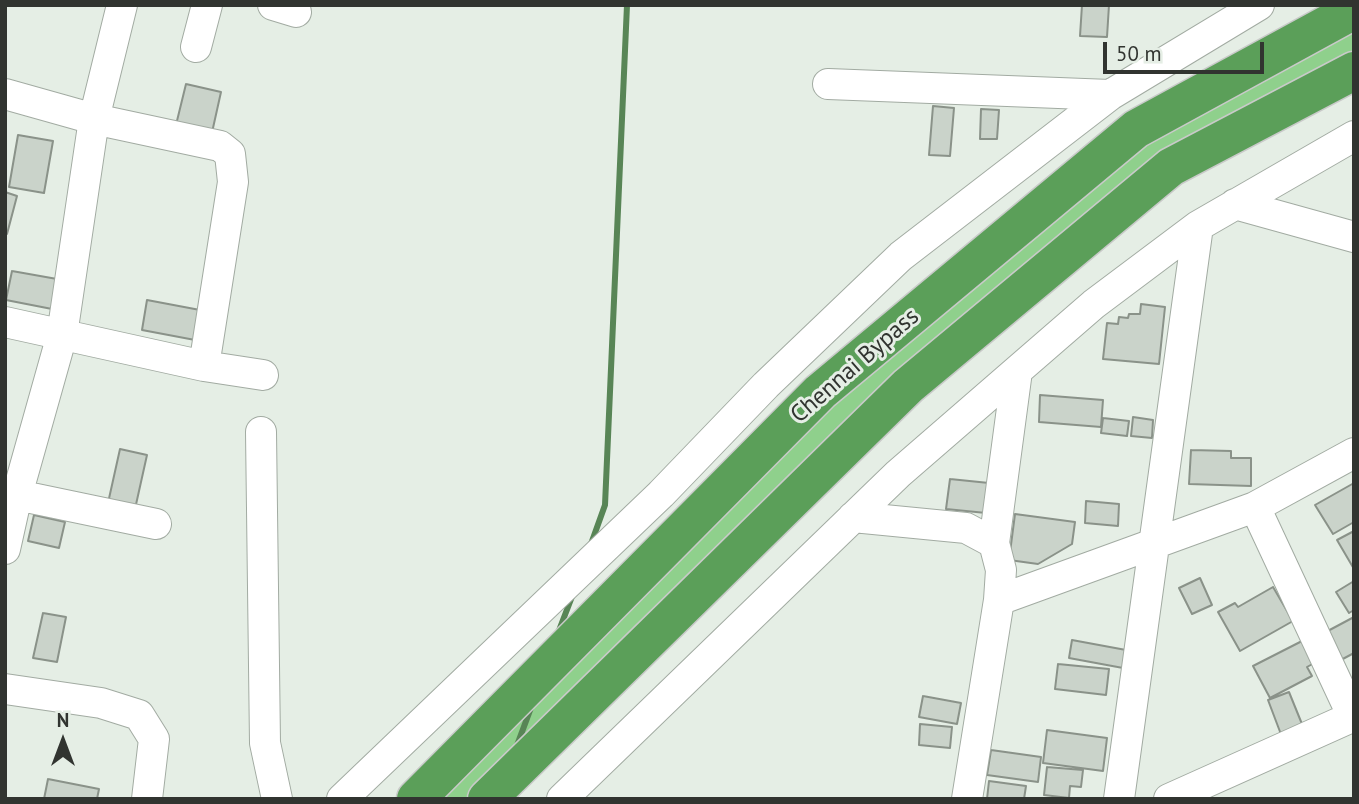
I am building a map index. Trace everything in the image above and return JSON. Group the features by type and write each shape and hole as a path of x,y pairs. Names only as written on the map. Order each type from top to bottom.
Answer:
{"highway":[{"name":"Chennai Bypass","path":"416,799 820,392 1136,129 1354,10"},
{"name":"Chennai Bypass","path":"487,799 908,386 1171,167 1354,71"}],"street":[{"path":"5,549 17,495 62,335 94,119 122,5"},
{"path":"196,47 207,5"},
{"path":"342,799 661,494 765,385 901,256 1110,95 1251,7"},
{"path":"828,85 1110,95"},
{"path":"5,94 94,119 220,146 230,154 233,182 204,366"},
{"path":"562,799 898,474 1094,304 1198,226 1354,136"},
{"path":"1236,204 1354,237"},
{"path":"1119,799 1198,226"},
{"path":"5,323 204,366 263,375"},
{"path":"967,799 999,600 1001,570 994,543 1017,371"},
{"path":"261,432 265,743 277,799"},
{"path":"999,600 1255,507 1354,453"},
{"path":"17,495 156,524"},
{"path":"1168,799 1353,717 1255,507"},
{"path":"853,517 966,528 994,543"},
{"path":"5,688 101,703 139,715 154,739 147,799"}],"green space":[{"path":"1354,25 1354,56 1171,155 472,799 431,799 833,398 1135,138"}],"building":[{"path":"1082,5 1109,5 1107,37 1080,36"},
{"path":"186,84 221,92 211,137 175,129"},
{"path":"933,106 954,108 950,156 929,155"},
{"path":"981,109 999,110 997,139 980,139"},
{"path":"18,135 53,141 44,193 9,187"},
{"path":"5,192 17,196 7,234 5,234"},
{"path":"12,271 57,279 52,309 6,300"},
{"path":"147,300 200,310 195,340 142,330"},
{"path":"1141,304 1165,307 1159,364 1103,359 1107,323 1118,324 1119,317 1128,318 1129,314 1140,314"},
{"path":"1040,395 1103,400 1101,427 1039,422"},
{"path":"1133,417 1153,420 1152,438 1131,436"},
{"path":"1103,418 1129,421 1127,436 1101,433"},
{"path":"120,449 147,455 135,509 108,503"},
{"path":"1191,450 1231,451 1231,458 1251,458 1251,486 1189,484"},
{"path":"950,479 989,483 986,513 946,509"},
{"path":"1354,483 1354,522 1333,534 1315,505"},
{"path":"1086,501 1119,504 1118,526 1085,523"},
{"path":"1015,514 1075,522 1072,544 1038,564 1009,560"},
{"path":"34,515 65,522 59,548 28,541"},
{"path":"1354,531 1354,569 1337,540"},
{"path":"1200,578 1212,605 1192,614 1179,588"},
{"path":"1354,581 1354,610 1349,613 1336,592"},
{"path":"1273,587 1293,621 1240,651 1218,612 1235,603 1238,607"},
{"path":"43,613 66,617 57,662 33,658"},
{"path":"1354,617 1354,653 1339,661 1324,633"},
{"path":"1072,640 1126,650 1123,668 1069,658"},
{"path":"1304,640 1316,662 1307,667 1312,676 1270,698 1253,666"},
{"path":"1058,664 1109,669 1106,695 1055,689"},
{"path":"1289,692 1304,729 1282,737 1268,700"},
{"path":"923,696 961,703 957,724 919,717"},
{"path":"920,724 952,727 950,748 919,745"},
{"path":"1047,730 1107,738 1103,771 1043,763"},
{"path":"991,750 1041,757 1038,782 987,775"},
{"path":"1047,767 1083,770 1081,787 1070,786 1069,798 1044,795"},
{"path":"48,779 99,789 97,799 44,799"},
{"path":"989,781 1026,786 1024,799 987,799"}],"waterway":[{"path":"591,544 605,505 627,5"},
{"path":"558,633 573,594"},
{"path":"516,748 532,705"}]}
